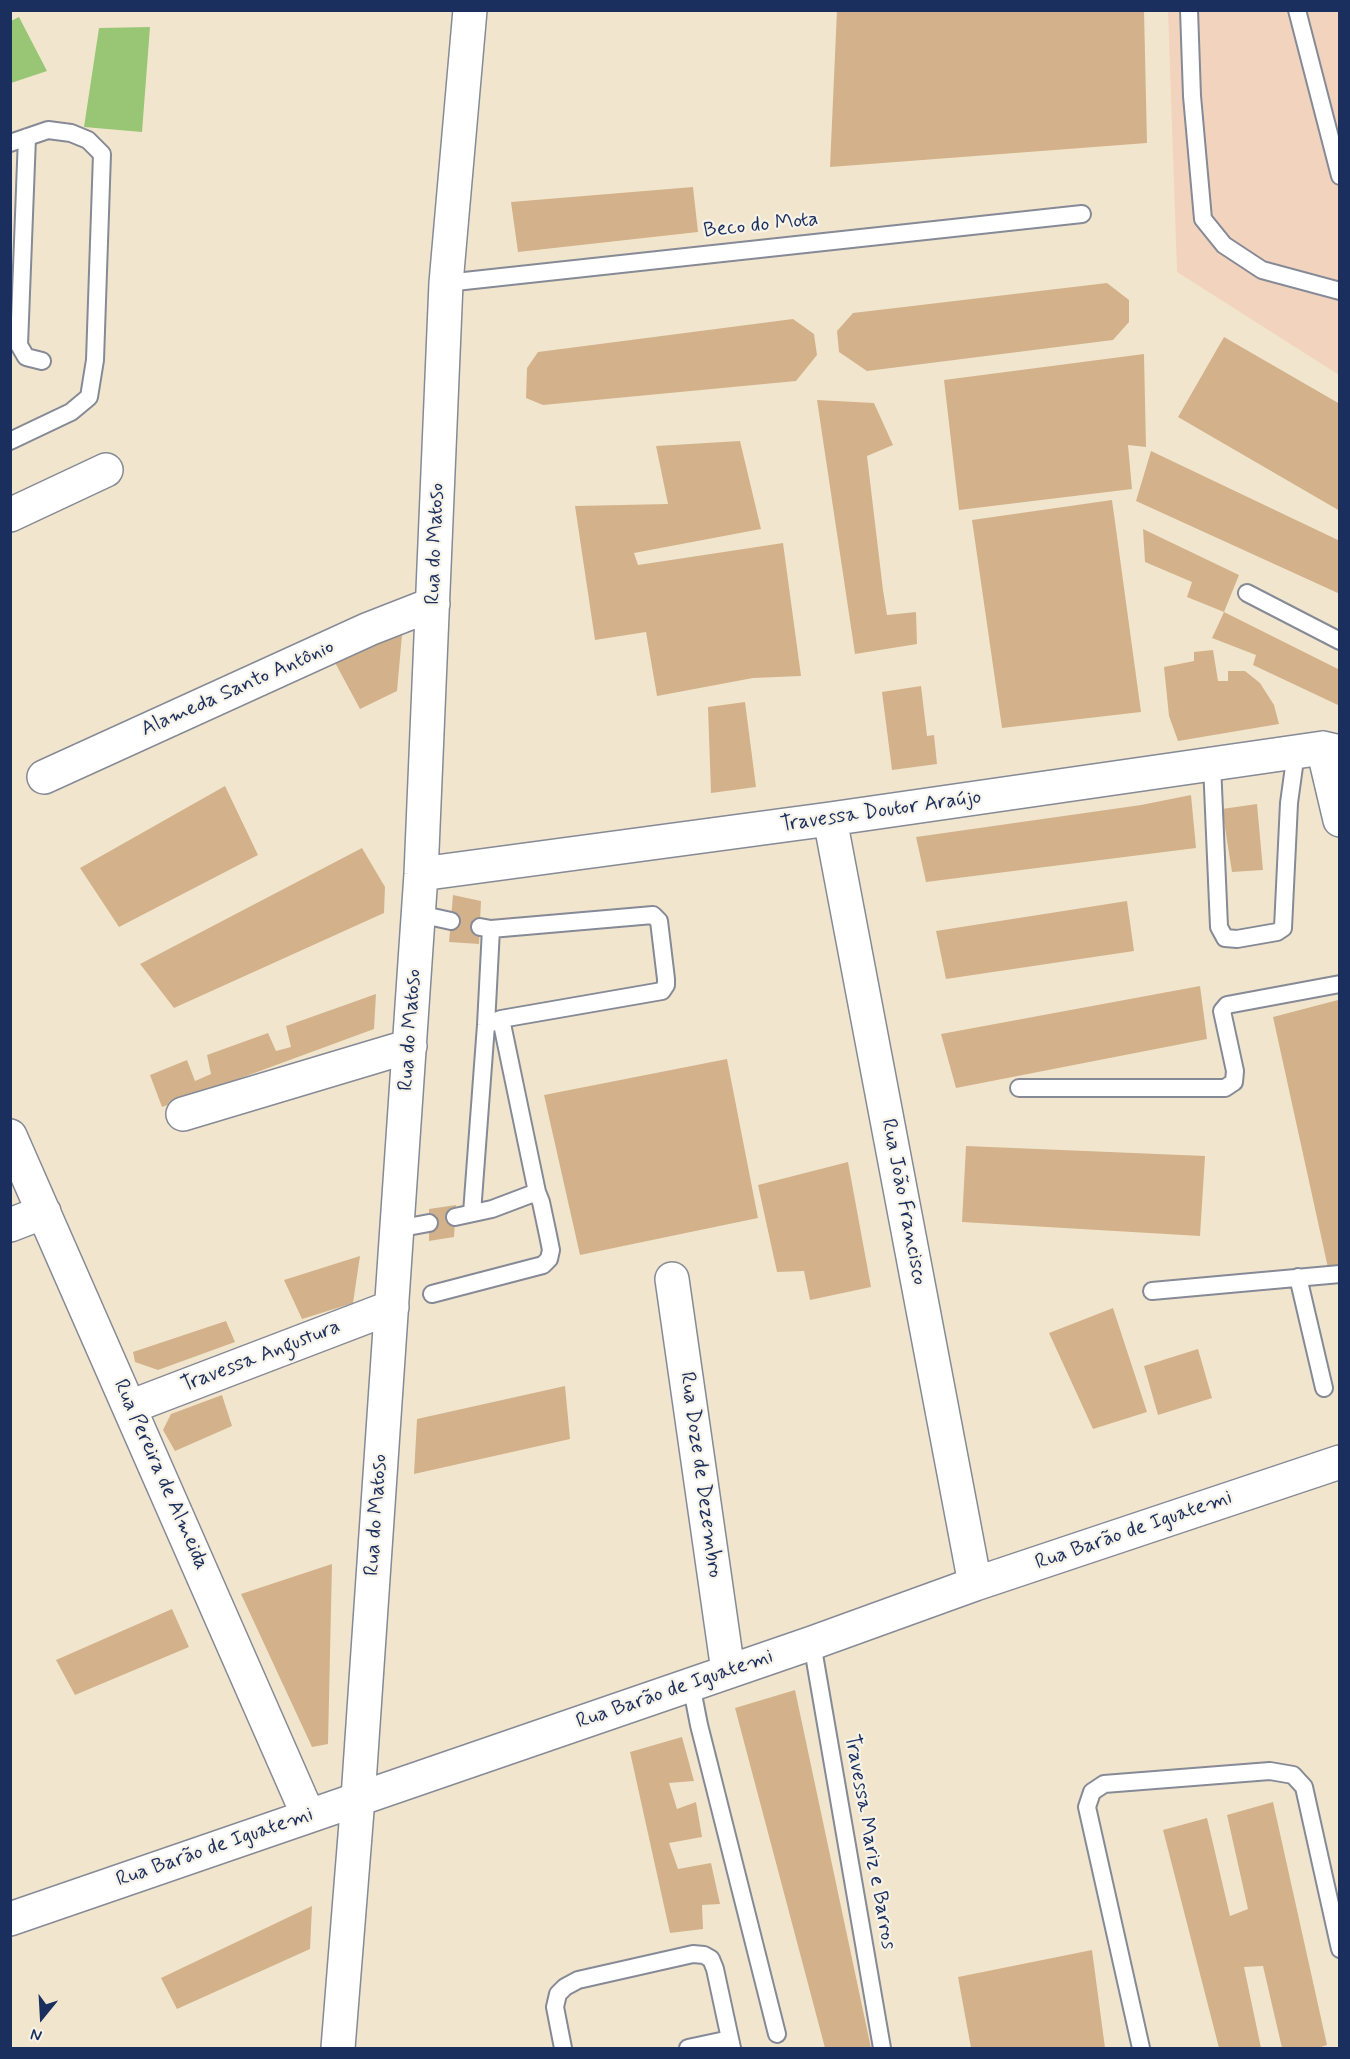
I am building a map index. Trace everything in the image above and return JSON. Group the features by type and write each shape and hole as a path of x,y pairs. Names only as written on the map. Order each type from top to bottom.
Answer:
{"street":[{"name":"Rua do Matoso","path":"338,2049 392,1307 413,1226 410,1046 421,874 446,283 470,10"},
{"path":"10,515 106,470"},
{"name":"Alameda Santo Antônio","path":"44,777 369,629 433,604"},
{"path":"1320,751 1340,820"},
{"name":"Travessa Doutor Araújo","path":"421,874 1320,751"},
{"name":"Rua João Francisco","path":"830,819 975,1584"},
{"path":"183,1114 410,1046"},
{"name":"Rua Pereira de Almeida","path":"10,1136 308,1815"},
{"path":"10,1225 44,1212"},
{"name":"Rua Doze de Dezembro","path":"672,1279 728,1671"},
{"name":"Travessa Angustura","path":"130,1407 392,1307"},
{"name":"Rua Barão de Iguatemi","path":"10,1919 812,1643 975,1584 1340,1462"}],"lane":[{"path":"1189,10 1192,96 1203,219 1224,245 1262,270 1340,291"},
{"path":"1297,10 1340,176"},
{"path":"10,143 48,130 71,133 88,140 102,154 95,360 89,397 71,412 10,441"},
{"path":"27,137 19,345 26,357 42,361"},
{"name":"Beco do Mota","path":"446,283 1082,214"},
{"path":"1247,593 1340,641"},
{"path":"1212,764 1219,927 1224,938 1236,939 1277,932 1283,928 1289,803 1320,751"},
{"path":"419,914 451,921"},
{"path":"432,1294 543,1265 549,1259 551,1250 541,1202 494,1022 485,928 652,915 659,921 666,979 666,985 662,991 494,1022"},
{"path":"1019,1088 1225,1088 1234,1082 1235,1071 1222,1011 1227,1005 1233,1002 1340,984"},
{"path":"494,1022 463,1215 492,1209 537,1192"},
{"path":"1152,1291 1340,1274"},
{"path":"1298,1277 1324,1388"},
{"name":"Travessa Mariz e Barros","path":"812,1643 882,2049"},
{"path":"691,1684 699,1725 777,2034"},
{"path":"1141,2049 1087,1807 1092,1792 1104,1784 1270,1771 1293,1775 1304,1787 1340,1949"},
{"path":"563,2049 555,2007 558,1994 565,1987 578,1980 693,1954 704,1955 711,1959 715,1969 731,2044 688,2049"}],"shaded area":[{"path":"1168,11 1339,11 1339,375 1177,272"}],"green space":[{"path":"19,17 47,71 11,83 11,21"},
{"path":"150,27 142,132 84,127 99,28"}],"building":[{"path":"837,10 1144,10 1147,143 830,167"},
{"path":"693,187 698,232 518,252 511,202"},
{"path":"1107,283 1129,300 1129,322 1113,340 867,371 839,352 837,331 853,313"},
{"path":"793,319 814,334 817,355 796,381 543,405 526,398 527,368 538,352"},
{"path":"1224,337 1340,404 1340,511 1178,417"},
{"path":"1144,354 1146,447 1128,445 1132,489 959,510 944,380"},
{"path":"817,400 874,403 893,445 867,456 883,590 887,615 916,612 917,644 855,654"},
{"path":"740,441 761,529 634,553 638,565 783,543 801,676 753,678 657,696 646,632 595,640 575,506 668,504 656,446"},
{"path":"1151,451 1340,541 1340,594 1136,501"},
{"path":"1112,500 1141,712 1002,728 972,520"},
{"path":"1143,529 1239,575 1224,612 1187,597 1192,582 1145,562"},
{"path":"1224,612 1340,670 1340,706 1253,665 1256,655 1212,638"},
{"path":"402,635 397,691 360,709 332,657"},
{"path":"1213,650 1218,681 1228,681 1228,671 1245,671 1260,683 1274,705 1279,724 1178,741 1169,716 1164,667 1194,661 1194,652"},
{"path":"921,686 927,736 934,735 937,764 892,770 882,692"},
{"path":"745,702 756,787 711,793 708,707"},
{"path":"225,786 258,855 119,927 80,868"},
{"path":"1191,795 1196,848 926,882 916,837 1141,805"},
{"path":"1257,804 1263,870 1232,872 1222,809"},
{"path":"362,848 385,887 384,913 174,1008 140,964"},
{"path":"453,895 481,901 479,944 449,942"},
{"path":"1127,901 1134,951 946,979 936,931"},
{"path":"1200,986 1207,1039 956,1088 941,1034"},
{"path":"376,994 374,1029 162,1107 150,1075 187,1060 195,1081 211,1074 207,1055 268,1033 276,1051 291,1047 286,1026"},
{"path":"1338,1000 1340,1266 1328,1268 1273,1017"},
{"path":"727,1059 758,1218 580,1255 544,1095"},
{"path":"966,1146 1205,1156 1200,1236 962,1222"},
{"path":"848,1162 871,1287 810,1300 804,1271 777,1272 758,1185"},
{"path":"456,1205 454,1237 429,1241 429,1209"},
{"path":"360,1256 353,1303 302,1319 284,1280"},
{"path":"1113,1308 1147,1412 1093,1429 1049,1333"},
{"path":"226,1321 235,1342 158,1370 135,1362 133,1352"},
{"path":"1198,1349 1212,1398 1158,1415 1144,1366"},
{"path":"565,1386 570,1439 414,1474 417,1419"},
{"path":"222,1395 232,1426 175,1451 163,1430 171,1414"},
{"path":"332,1564 328,1744 312,1747 241,1594"},
{"path":"172,1609 189,1647 75,1695 56,1660"},
{"path":"795,1690 871,2048 825,2048 735,1708"},
{"path":"682,1737 694,1781 669,1783 677,1809 696,1802 702,1837 669,1843 678,1869 711,1863 720,1904 702,1905 703,1929 670,1933 630,1752"},
{"path":"1273,1802 1327,2045 1318,2048 1282,2048 1263,1966 1244,1967 1261,2048 1219,2048 1163,1830 1207,1818 1230,1916 1248,1909 1227,1815"},
{"path":"312,1906 310,1949 177,2009 161,1978"},
{"path":"1092,1950 1105,2048 971,2048 958,1977"}]}
